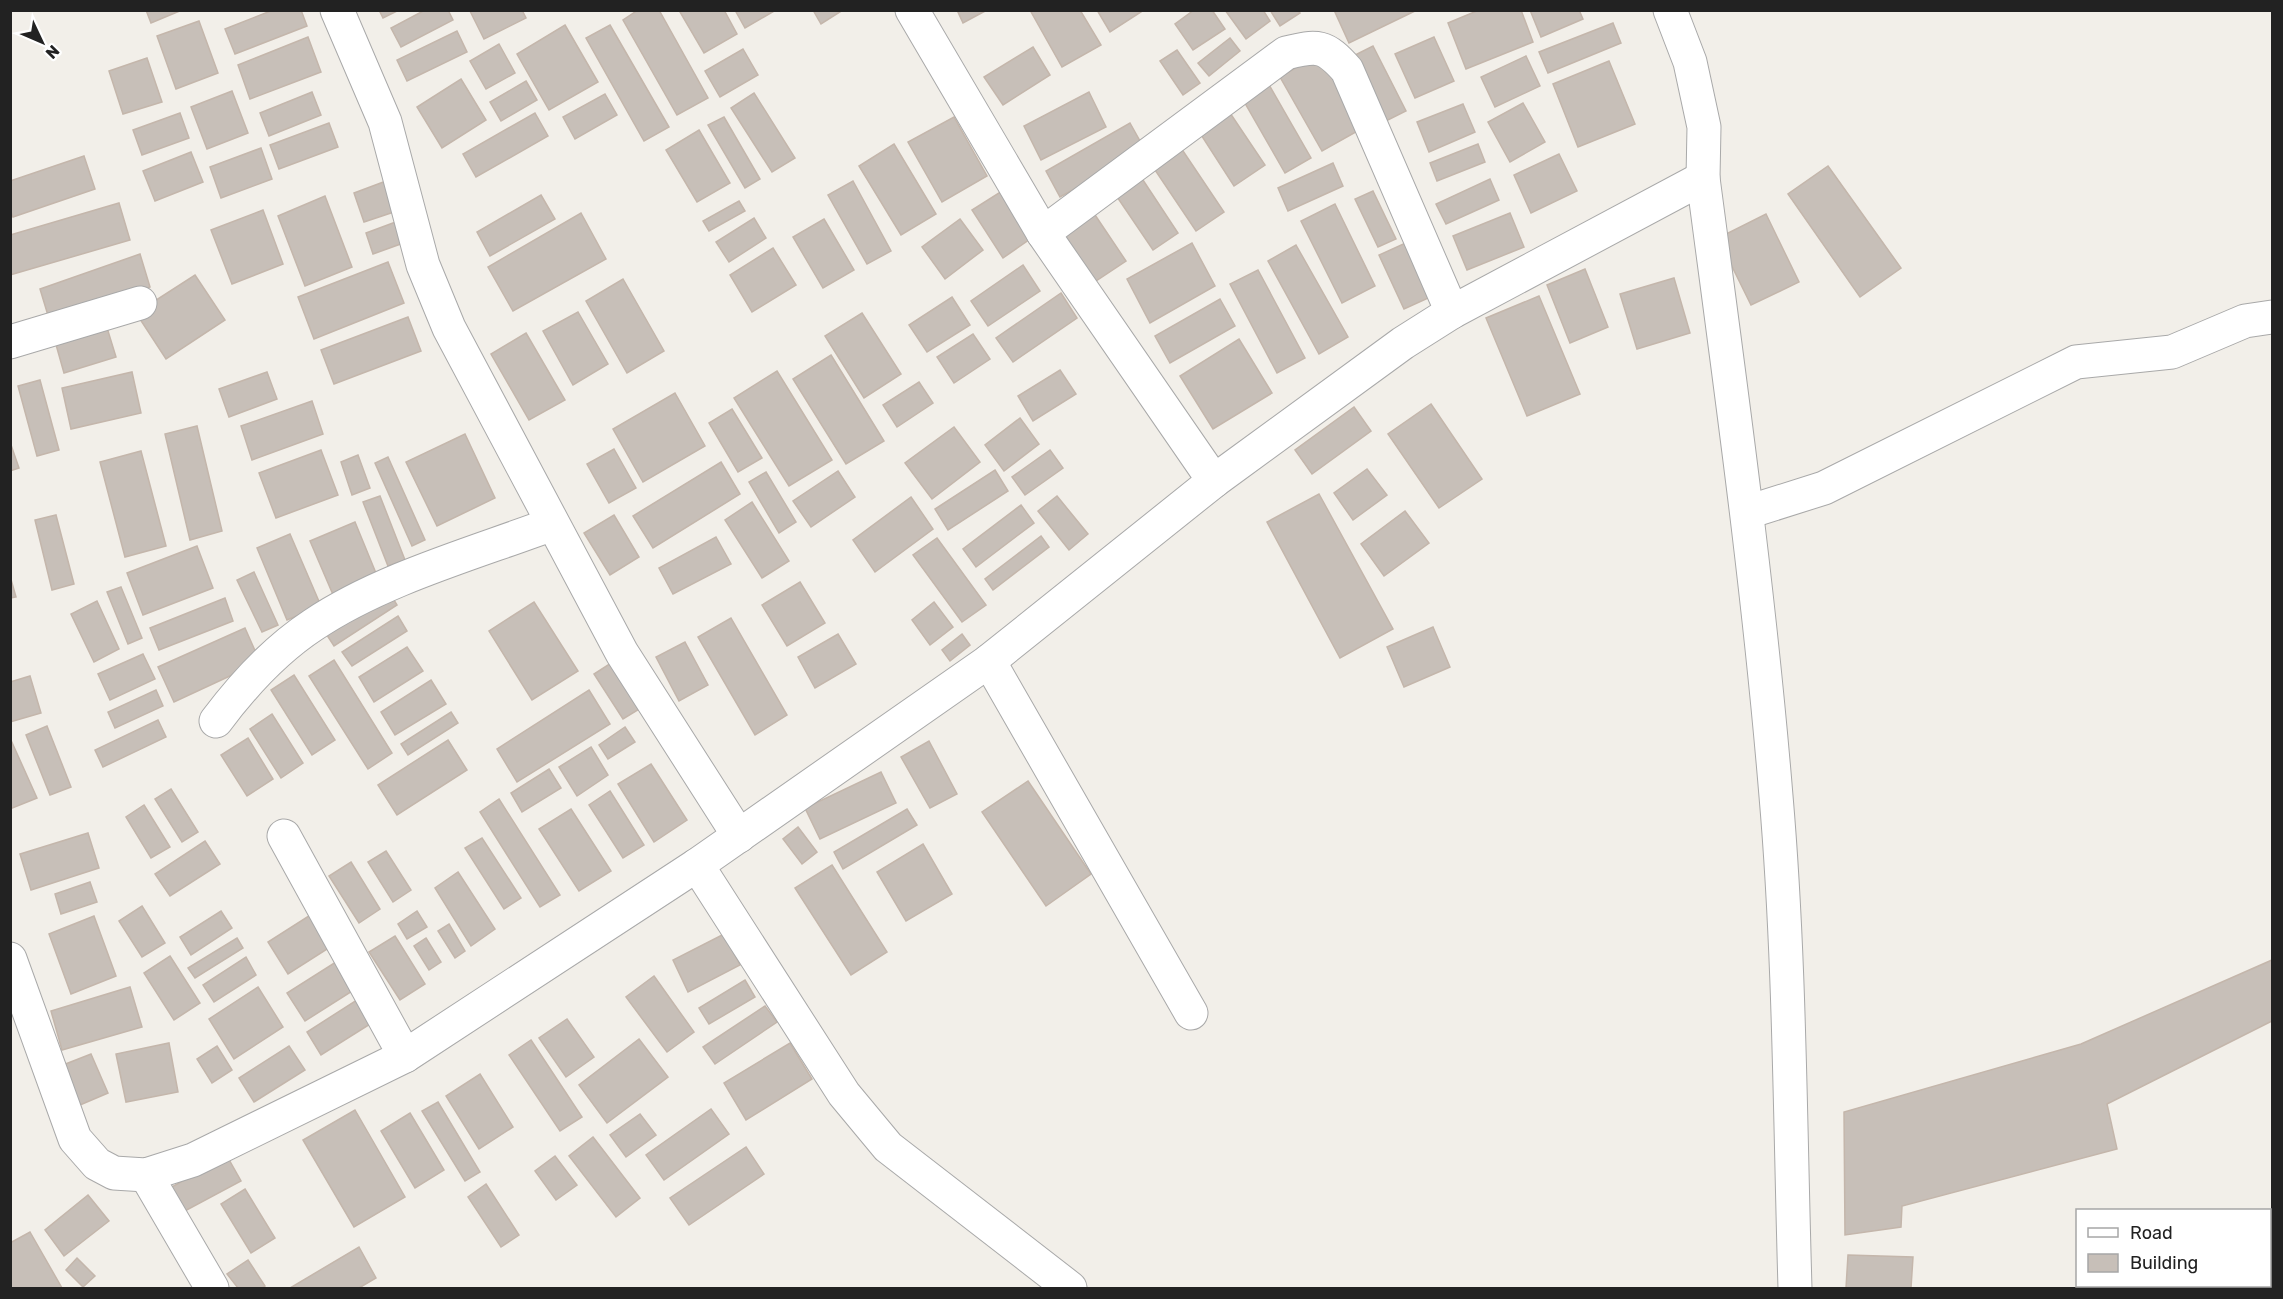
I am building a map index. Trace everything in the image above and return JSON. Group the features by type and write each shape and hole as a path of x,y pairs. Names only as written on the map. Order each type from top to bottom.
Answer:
{"street":[{"path":"336,10 385,122 423,266 449,328 622,653 739,836"},
{"path":"912,10 1043,232 1214,481"},
{"path":"1670,10 1690,62 1704,127 1702,178 1748,512 1776,796 1785,948 1795,1288"},
{"path":"1043,232 1286,53 1314,46 1332,53 1347,70 1452,312"},
{"path":"10,959 75,1139 98,1164 114,1173 146,1175 193,1160 405,1056 697,865 989,661 1214,481 1403,343 1452,312 1702,178"},
{"path":"10,342 140,303"},
{"path":"1748,512 1824,488 2076,362 2172,352 2245,321 2272,317"},
{"path":"216,721 244,683 312,625 388,584 552,524"},
{"path":"989,661 1191,1013"},
{"path":"284,836 405,1056"},
{"path":"697,865 838,1084 888,1147 1070,1288"},
{"path":"146,1175 212,1288"}],"building":[{"path":"146,10 182,10 151,23"},
{"path":"273,10 301,10 307,26 235,54 225,29"},
{"path":"379,10 399,10 383,18"},
{"path":"425,10 448,10 453,20 401,47 391,28"},
{"path":"522,10 526,18 484,39 470,11"},
{"path":"638,10 659,10 708,98 677,115 623,20"},
{"path":"683,10 724,10 737,34 704,53 680,12"},
{"path":"735,10 776,10 745,28"},
{"path":"813,10 843,10 821,24"},
{"path":"957,10 987,10 963,23"},
{"path":"1030,10 1080,10 1101,45 1062,67"},
{"path":"1097,10 1144,10 1110,32"},
{"path":"1194,10 1212,10 1225,29 1193,50 1175,24"},
{"path":"1225,10 1263,10 1270,21 1246,39"},
{"path":"1270,10 1298,10 1300,13 1280,26"},
{"path":"1334,10 1417,10 1349,43"},
{"path":"1479,10 1521,10 1533,42 1466,69 1448,23"},
{"path":"1530,10 1579,10 1583,19 1541,37"},
{"path":"199,21 218,73 176,89 157,36"},
{"path":"1613,23 1621,43 1548,73 1539,52"},
{"path":"565,25 598,82 549,110 517,54"},
{"path":"610,25 669,127 644,141 586,38"},
{"path":"457,31 467,52 407,81 397,60"},
{"path":"308,37 321,72 250,99 238,65"},
{"path":"1434,37 1454,81 1415,98 1395,54"},
{"path":"1230,38 1240,51 1209,76 1198,63"},
{"path":"499,44 515,73 486,89 470,61"},
{"path":"1373,46 1406,111 1376,126 1343,61"},
{"path":"1033,47 1050,75 1003,105 984,77"},
{"path":"743,49 758,75 720,97 705,71"},
{"path":"1177,50 1200,83 1183,95 1160,61"},
{"path":"1321,53 1363,128 1322,151 1280,77"},
{"path":"1526,56 1540,86 1495,107 1481,77"},
{"path":"147,58 162,102 123,114 109,71"},
{"path":"1609,61 1635,124 1578,147 1553,84"},
{"path":"1264,76 1311,158 1285,173 1238,91"},
{"path":"461,79 486,120 442,148 417,107"},
{"path":"526,81 537,100 501,121 490,102"},
{"path":"232,91 248,133 207,149 191,107"},
{"path":"312,92 321,115 269,136 260,113"},
{"path":"1089,92 1106,127 1041,160 1024,126"},
{"path":"754,93 795,158 772,172 731,108"},
{"path":"605,94 617,115 575,139 563,117"},
{"path":"1523,103 1545,142 1510,162 1488,122"},
{"path":"1463,104 1475,132 1429,152 1417,122"},
{"path":"1226,107 1265,165 1234,186 1196,127"},
{"path":"180,113 189,138 142,155 133,130"},
{"path":"535,113 548,136 476,177 463,154"},
{"path":"724,117 760,179 745,188 708,125"},
{"path":"954,117 987,176 942,202 908,142"},
{"path":"329,123 338,147 279,169 270,145"},
{"path":"1130,123 1145,150 1060,197 1046,171"},
{"path":"699,130 730,183 697,202 666,150"},
{"path":"894,144 936,214 901,235 859,166"},
{"path":"1478,144 1485,162 1437,181 1430,163"},
{"path":"261,148 272,179 221,198 210,167"},
{"path":"1181,148 1224,212 1196,231 1153,167"},
{"path":"191,152 203,182 155,201 143,171"},
{"path":"1559,154 1577,191 1531,213 1514,175"},
{"path":"84,156 95,189 13,217 10,209 10,181"},
{"path":"1333,163 1343,186 1288,211 1278,188"},
{"path":"1828,166 1901,268 1860,297 1788,194"},
{"path":"1137,171 1178,233 1153,250 1111,188"},
{"path":"1490,179 1499,200 1446,224 1436,204"},
{"path":"386,181 397,211 364,222 354,193"},
{"path":"853,181 891,251 867,264 828,195"},
{"path":"1002,191 1033,237 1003,258 972,210"},
{"path":"1373,191 1396,239 1378,247 1355,199"},
{"path":"541,195 555,219 490,256 477,232"},
{"path":"325,196 352,267 305,286 278,216"},
{"path":"739,201 745,211 709,231 703,221"},
{"path":"119,203 130,240 10,275 10,235"},
{"path":"1335,204 1375,286 1342,303 1301,221"},
{"path":"1089,206 1126,261 1093,283 1056,228"},
{"path":"263,210 283,264 232,284 211,230"},
{"path":"581,213 606,259 513,311 488,267"},
{"path":"1510,213 1524,247 1467,270 1453,236"},
{"path":"1766,214 1799,282 1751,305 1718,238"},
{"path":"754,218 766,238 729,262 716,242"},
{"path":"824,219 854,270 823,288 793,237"},
{"path":"960,219 983,250 945,279 922,247"},
{"path":"401,220 409,241 373,254 366,233"},
{"path":"1410,241 1435,295 1404,309 1379,255"},
{"path":"1192,243 1215,286 1150,323 1127,279"},
{"path":"1296,245 1348,337 1319,354 1268,261"},
{"path":"773,248 796,285 752,312 730,275"},
{"path":"140,254 150,287 50,322 40,289"},
{"path":"388,262 404,303 314,339 298,297"},
{"path":"1023,265 1040,291 988,326 971,301"},
{"path":"1585,269 1608,327 1570,343 1547,285"},
{"path":"1258,270 1305,358 1277,373 1230,284"},
{"path":"195,275 225,320 166,359 136,313"},
{"path":"1674,278 1690,333 1637,349 1620,294"},
{"path":"623,279 664,351 627,373 586,301"},
{"path":"1061,293 1077,318 1013,362 996,338"},
{"path":"1539,296 1580,394 1527,416 1486,318"},
{"path":"952,297 970,325 927,352 909,325"},
{"path":"1220,299 1235,326 1170,363 1155,336"},
{"path":"578,312 608,364 573,385 543,331"},
{"path":"862,313 901,374 864,398 825,336"},
{"path":"408,317 421,351 334,384 321,350"},
{"path":"104,318 116,357 64,373 53,334"},
{"path":"526,333 565,400 529,420 491,354"},
{"path":"973,334 990,359 954,383 937,357"},
{"path":"1239,339 1272,393 1213,429 1180,376"},
{"path":"831,355 884,441 846,464 793,379"},
{"path":"1060,370 1076,394 1033,421 1018,396"},
{"path":"777,371 832,460 789,486 734,398"},
{"path":"132,372 141,413 71,429 62,388"},
{"path":"267,372 277,399 229,417 219,389"},
{"path":"40,380 59,450 37,456 18,386"},
{"path":"919,382 933,403 897,427 883,405"},
{"path":"675,393 705,446 643,482 613,429"},
{"path":"312,401 323,434 252,460 241,426"},
{"path":"1431,404 1482,479 1439,508 1388,434"},
{"path":"1354,407 1371,431 1312,474 1295,450"},
{"path":"732,409 762,458 738,472 709,423"},
{"path":"1020,418 1039,444 1004,471 985,445"},
{"path":"197,426 222,531 190,540 165,434"},
{"path":"954,427 980,462 932,499 905,463"},
{"path":"465,434 495,498 437,526 406,462"},
{"path":"10,442 19,468 10,471"},
{"path":"614,449 636,488 609,503 587,464"},
{"path":"321,450 338,495 276,518 259,473"},
{"path":"1050,450 1063,468 1025,495 1012,477"},
{"path":"141,451 166,546 125,557 100,462"},
{"path":"358,455 370,488 352,495 341,462"},
{"path":"388,457 425,540 412,546 375,463"},
{"path":"721,462 740,494 653,548 633,516"},
{"path":"1367,469 1387,495 1353,520 1334,493"},
{"path":"995,470 1008,491 948,530 935,509"},
{"path":"838,471 855,497 811,527 793,501"},
{"path":"766,472 796,522 779,533 749,482"},
{"path":"1319,494 1393,629 1340,658 1267,522"},
{"path":"380,496 405,560 388,566 363,502"},
{"path":"1057,496 1088,534 1069,550 1038,511"},
{"path":"911,497 933,529 875,572 853,540"},
{"path":"752,502 789,561 762,578 725,520"},
{"path":"1021,505 1034,523 976,567 963,549"},
{"path":"1405,511 1429,543 1384,576 1361,544"},
{"path":"56,515 74,584 52,590 35,520"},
{"path":"614,515 639,557 610,575 584,533"},
{"path":"355,522 378,578 334,597 310,541"},
{"path":"290,534 321,606 287,620 257,548"},
{"path":"1041,536 1049,547 993,590 985,579"},
{"path":"716,537 731,564 673,594 659,568"},
{"path":"937,538 986,605 962,622 913,555"},
{"path":"197,546 213,588 143,615 127,573"},
{"path":"254,572 278,625 262,632 237,580"},
{"path":"10,576 16,597 10,598"},
{"path":"800,582 825,623 787,646 762,605"},
{"path":"385,585 397,605 334,646 321,626"},
{"path":"121,587 142,638 128,644 107,592"},
{"path":"225,598 233,621 159,650 150,628"},
{"path":"97,601 119,649 94,662 71,614"},
{"path":"534,602 578,671 532,700 489,631"},
{"path":"934,602 953,627 930,645 912,620"},
{"path":"398,616 407,631 352,666 342,652"},
{"path":"731,618 787,715 755,735 698,637"},
{"path":"1433,627 1450,667 1404,687 1387,647"},
{"path":"245,628 260,662 174,702 158,667"},
{"path":"838,634 856,664 815,688 798,657"},
{"path":"962,634 970,645 950,661 942,650"},
{"path":"685,642 708,685 679,701 656,657"},
{"path":"407,647 423,671 374,702 359,677"},
{"path":"143,654 155,679 110,700 98,674"},
{"path":"625,654 654,700 623,719 594,674"},
{"path":"334,660 392,753 368,769 309,676"},
{"path":"294,675 335,740 312,755 271,690"},
{"path":"30,676 41,713 10,722 10,682"},
{"path":"431,680 446,704 395,735 381,712"},
{"path":"156,690 163,706 115,728 108,712"},
{"path":"589,690 610,724 517,782 497,749"},
{"path":"451,712 458,723 408,755 401,744"},
{"path":"272,714 303,763 281,778 250,729"},
{"path":"158,720 166,737 103,767 95,750"},
{"path":"47,726 71,787 50,795 26,735"},
{"path":"625,727 635,742 608,759 599,745"},
{"path":"10,738 37,798 10,809"},
{"path":"248,738 273,779 247,796 221,755"},
{"path":"448,740 467,770 397,815 378,785"},
{"path":"929,741 957,794 930,808 901,757"},
{"path":"591,747 608,775 577,796 559,767"},
{"path":"651,764 687,820 654,842 618,784"},
{"path":"549,769 561,788 522,812 511,793"},
{"path":"881,772 896,803 820,839 805,808"},
{"path":"1028,781 1091,874 1046,906 982,812"},
{"path":"171,789 198,832 182,842 155,799"},
{"path":"610,791 644,845 623,858 589,805"},
{"path":"499,799 560,895 540,907 480,812"},
{"path":"144,805 170,847 151,858 126,817"},
{"path":"571,809 611,871 579,891 539,829"},
{"path":"907,809 917,825 843,869 834,852"},
{"path":"798,827 817,852 802,864 783,839"},
{"path":"88,833 99,868 31,890 20,854"},
{"path":"482,838 521,898 504,909 465,848"},
{"path":"205,841 220,864 170,896 155,874"},
{"path":"923,844 952,894 906,921 877,872"},
{"path":"386,851 411,890 393,902 368,862"},
{"path":"351,862 380,909 359,923 329,876"},
{"path":"832,865 887,952 851,975 795,888"},
{"path":"458,872 495,929 471,946 435,888"},
{"path":"90,882 97,902 61,914 55,894"},
{"path":"142,906 165,943 142,957 119,921"},
{"path":"221,911 232,928 191,955 180,937"},
{"path":"417,911 427,927 407,939 398,924"},
{"path":"315,912 335,944 288,974 268,942"},
{"path":"94,916 116,976 71,994 49,934"},
{"path":"449,924 465,951 455,958 438,931"},
{"path":"724,934 740,965 688,992 673,960"},
{"path":"395,936 425,984 400,1000 369,952"},
{"path":"237,938 243,948 195,978 188,968"},
{"path":"426,938 441,962 429,970 414,946"},
{"path":"170,956 200,1003 174,1020 144,973"},
{"path":"246,957 256,975 214,1002 203,985"},
{"path":"339,960 357,988 305,1021 287,993"},
{"path":"2272,960 2272,1021 2107,1104 2117,1149 1902,1206 1901,1227 1845,1235 1844,1112 2081,1044"},
{"path":"654,976 694,1032 667,1052 626,997"},
{"path":"745,980 755,997 709,1024 699,1008"},
{"path":"130,987 142,1027 62,1050 51,1011"},
{"path":"258,987 283,1027 234,1059 209,1019"},
{"path":"360,998 375,1021 321,1055 307,1032"},
{"path":"765,1006 777,1022 715,1064 703,1047"},
{"path":"567,1019 594,1057 566,1077 539,1038"},
{"path":"639,1039 668,1077 607,1123 579,1085"},
{"path":"531,1040 582,1117 560,1131 509,1055"},
{"path":"169,1043 178,1092 126,1102 116,1054"},
{"path":"790,1043 812,1079 746,1120 724,1083"},
{"path":"217,1046 232,1070 212,1083 197,1059"},
{"path":"289,1046 305,1070 254,1102 239,1078"},
{"path":"91,1054 108,1093 80,1105 63,1065"},
{"path":"480,1074 513,1127 479,1149 446,1096"},
{"path":"438,1102 480,1172 465,1181 422,1111"},
{"path":"711,1109 729,1134 664,1180 646,1155"},
{"path":"355,1110 405,1197 354,1227 303,1140"},
{"path":"410,1113 444,1170 415,1188 381,1131"},
{"path":"640,1114 656,1135 626,1157 610,1135"},
{"path":"593,1137 640,1198 616,1217 569,1156"},
{"path":"746,1147 764,1174 689,1225 670,1198"},
{"path":"227,1156 241,1181 183,1212 170,1188"},
{"path":"555,1156 577,1185 556,1200 535,1171"},
{"path":"486,1184 519,1235 501,1247 468,1197"},
{"path":"245,1189 275,1238 251,1253 221,1204"},
{"path":"88,1195 109,1221 64,1256 45,1230"},
{"path":"30,1232 62,1288 10,1288 10,1243"},
{"path":"359,1247 376,1278 359,1288 290,1288"},
{"path":"1848,1255 1913,1257 1911,1288 1846,1288"},
{"path":"77,1258 95,1276 83,1287 66,1270"},
{"path":"248,1260 265,1286 262,1288 238,1288 227,1274"}]}
